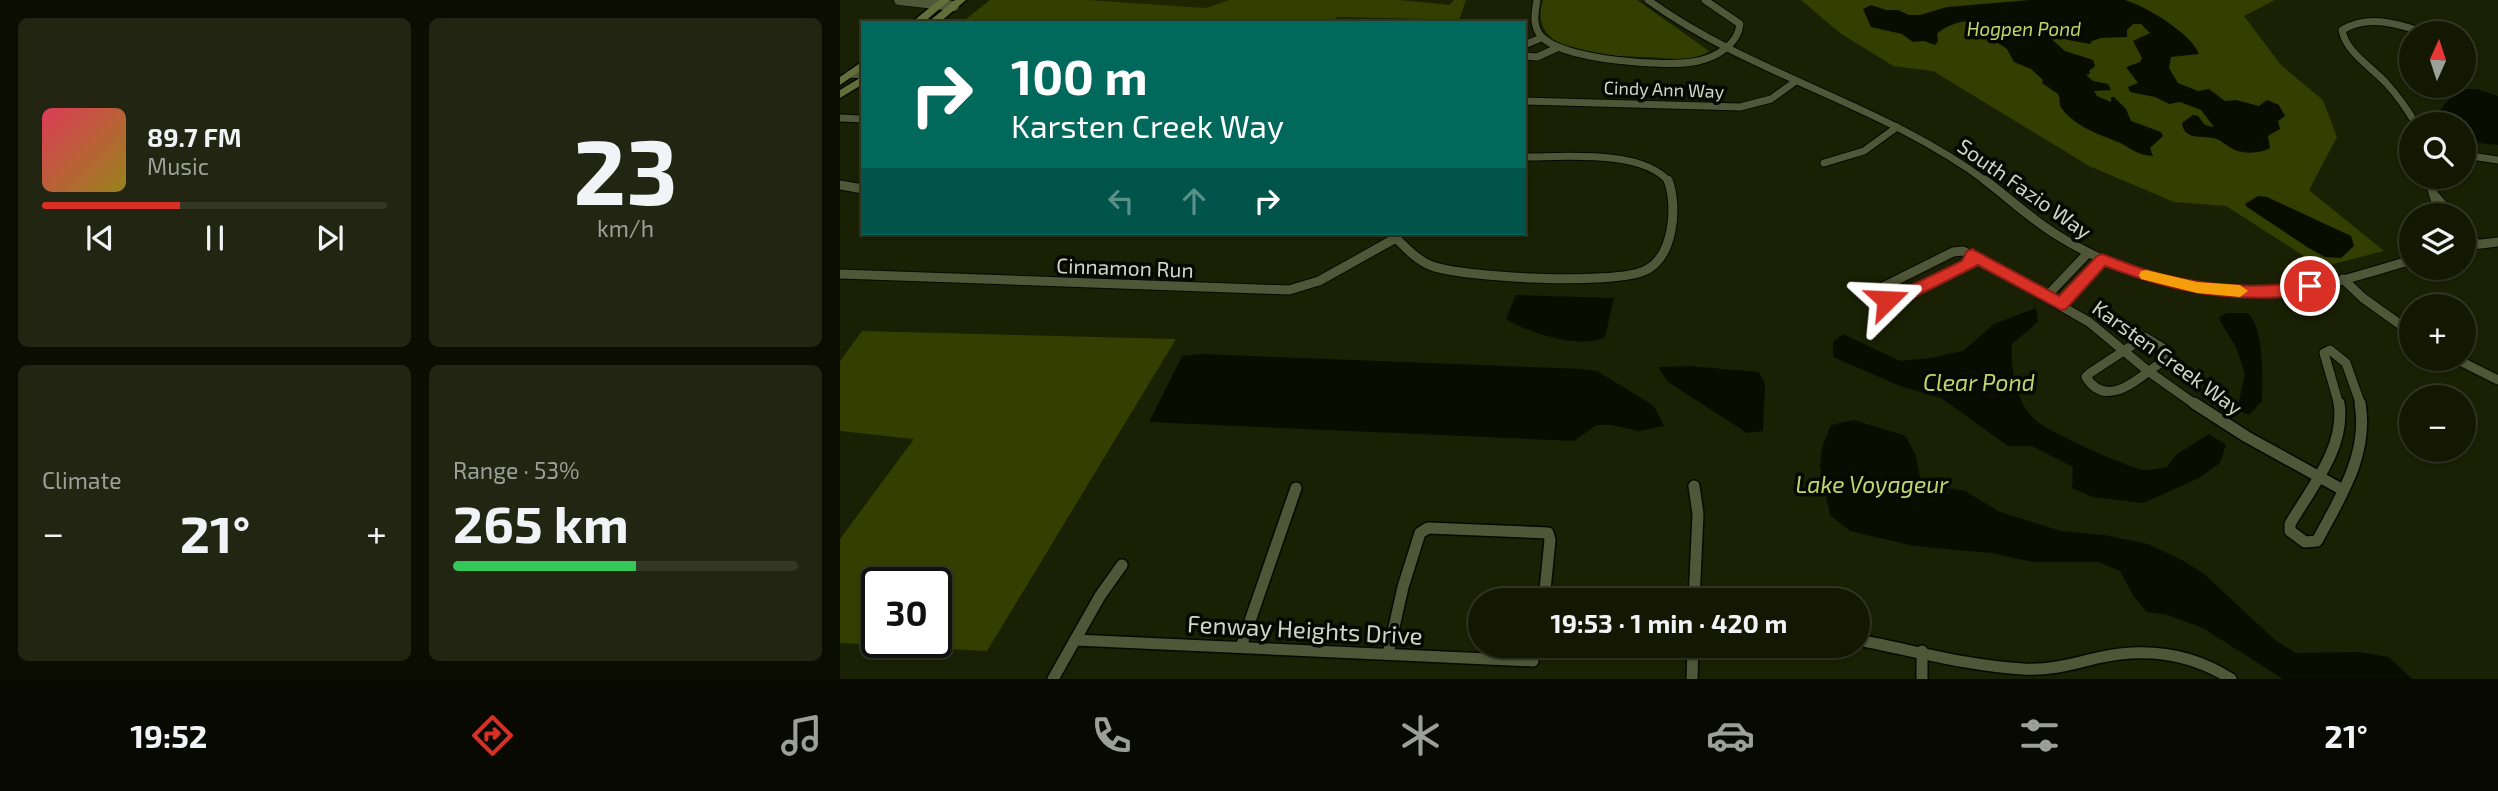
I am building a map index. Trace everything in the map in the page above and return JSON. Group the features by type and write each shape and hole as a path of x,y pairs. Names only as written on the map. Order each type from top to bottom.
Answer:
{"main road":[{"path":"920,21 953,2"},
{"path":"934,21 953,2"},
{"path":"840,82 861,66"},
{"path":"840,95 861,79"}],"street":[{"path":"899,0 953,2"},
{"path":"1537,0 1533,10 1534,27 1541,38 1557,48 1606,60 1692,62 1712,56 1737,39 1741,31 1740,24 1705,0"},
{"name":"South Fazio Way","path":"1648,0 1681,25 1722,48 1897,127 1975,173 2055,234 2102,260 2142,274 2197,287 2277,292 2343,279 2399,264"},
{"path":"2399,26 2364,21 2350,24 2342,30 2344,42 2386,83 2409,112"},
{"path":"1526,44 1541,38"},
{"path":"1526,56 1541,56 1557,48"},
{"path":"850,74 861,77"},
{"name":"Cindy Ann Way","path":"1526,101 1740,107 1765,103 1782,94 1796,81"},
{"path":"840,118 861,119"},
{"path":"1824,163 1847,159 1872,149 1897,127"},
{"path":"1394,235 1419,259 1448,271 1615,277 1643,271 1653,265 1669,240 1671,214 1668,181 1654,167 1625,161 1526,157"},
{"path":"2476,157 2498,160"},
{"path":"840,185 861,189"},
{"path":"2430,191 2435,203"},
{"path":"2430,191 2440,203"},
{"name":"Cinnamon Run","path":"840,274 1289,290 1319,281 1394,235"},
{"path":"2476,243 2498,242"},
{"path":"1963,251 1972,255 1973,261 1967,265 1896,300 1887,300 1881,292 1883,287 1953,252 1963,251"},
{"path":"2047,296 2088,253"},
{"name":"Karsten Creek Way","path":"1972,255 2089,322 2148,371 2247,437 2343,490"},
{"path":"2061,304 2102,260"},
{"path":"2343,279 2363,298 2399,324"},
{"path":"2145,337 2158,342 2166,350 2166,359 2114,393 2105,393 2092,387 2086,377 2091,371 2124,351 2135,341 2145,337"},
{"path":"2330,351 2341,355 2348,363 2362,401 2364,432 2358,462 2343,490 2317,541 2307,544 2297,540 2290,531 2290,524 2318,476 2341,424 2338,395 2324,353 2330,351"},
{"path":"2476,369 2498,380"},
{"path":"1694,486 1698,513 1694,588"},
{"path":"1241,647 1296,488"},
{"path":"1388,654 1403,587 1420,533 1428,528 1548,533 1550,540 1545,588"},
{"path":"1053,679 1100,596 1122,565"},
{"name":"Fenway Heights Drive","path":"1075,640 1468,658"},
{"path":"1870,642 2024,669 2066,665 2144,651 2169,654 2196,662 2231,679"},
{"path":"1922,652 1922,679"},
{"name":"Fenway Heights Drive","path":"1471,658 1533,661 1533,658"},
{"path":"1692,679 1693,658"}],"shaded area":[{"path":"990,0 1088,0 1206,8 1229,0 1400,0 1450,5 1454,0 1466,0 1459,21 1336,17 1334,21 964,21"},
{"path":"1088,0 1229,0 1206,8"},
{"path":"1543,0 1637,0 1709,51 1703,55 1678,59 1611,56 1574,49 1558,42 1546,32 1541,18"},
{"path":"1801,0 2275,0 2244,16 2281,65 2323,100 2337,137 2309,190 2384,251 2321,267 2226,206 2174,202 2089,166 1933,71 1893,66 1840,33"},
{"path":"862,331 1176,339 987,651 952,649 952,567 861,567 861,644 840,643 840,539 914,439 840,431 840,361"}],"water":[{"name":"Hogpen Pond","path":"2030,0 2125,0 2156,14 2187,38 2199,54 2171,57 2169,68 2178,83 2198,91 2209,89 2225,101 2236,100 2259,106 2267,100 2279,105 2285,116 2278,121 2280,129 2268,136 2270,148 2243,152 2215,139 2190,135 2182,123 2193,115 2198,116 2205,125 2214,127 2201,110 2180,102 2169,104 2155,97 2130,92 2128,87 2138,83 2126,67 2140,62 2142,58 2133,41 2150,33 2141,24 2133,24 2127,30 2127,37 2101,38 2090,44 2068,40 2064,32 2056,28 2050,30 2048,36 2065,51 2093,60 2095,66 2089,71 2090,74 2086,75 2093,81 2108,84 2111,90 2094,91 2097,96 2111,102 2111,97 2114,97 2126,109 2131,121 2161,132 2163,136 2150,148 2153,156 2138,153 2074,121 2062,109 2058,94 2042,83 2043,80 2031,69 2014,62 2007,49 1995,41 1993,31 1987,25 1973,21 1948,26 1937,34 1938,41 1935,45 1924,41 1913,42 1902,34 1871,27 1863,9 1871,5 1909,15 1920,15 1947,7"},
{"path":"2476,89 2498,96 2498,145 2476,143 2476,112 2438,112 2451,98 2476,98"},
{"path":"2258,196 2267,197 2351,236 2354,246 2341,258 2325,257 2247,207 2245,204"},
{"path":"1516,295 1614,298 1605,337 1595,341 1569,341 1516,324 1506,319"},
{"name":"Clear Pond","path":"2036,308 2038,322 2012,344 2013,374 2019,395 2028,413 2035,420 2089,449 2145,470 2167,467 2177,454 2209,434 2226,445 2220,463 2199,478 2143,503 2093,497 2072,488 2073,467 2032,446 2008,446 1941,398 1900,386 1833,357 1833,342 1843,334 1900,361 1963,351 1994,324"},
{"path":"2227,313 2248,313 2260,342 2262,401 2249,415 2237,410 2245,374 2236,347 2220,321 2219,317"},
{"path":"1200,354 1597,371 1654,406 1664,426 1638,431 1611,425 1596,425 1574,441 1149,422 1182,356"},
{"path":"1689,366 1759,372 1765,384 1763,431 1747,433 1668,382 1658,367"},
{"name":"Lake Voyageur","path":"1854,420 1906,436 1916,456 1920,478 1935,486 1965,491 2000,512 2061,531 2104,535 2148,544 2203,573 2275,640 2296,653 2358,652 2389,657 2412,679 2283,679 2203,628 2168,615 2147,612 2134,597 2120,571 2098,562 2033,562 1991,553 1914,546 1850,531 1830,515 1820,466 1822,447 1831,425"}],"slow traffic":[{"path":"2146,275 2197,287 2240,291"}],"route":[{"path":"1887,300 1896,300 1967,265 1973,261 1972,255 2061,304 2102,260 2142,274 2197,287 2277,292 2310,286"}]}
